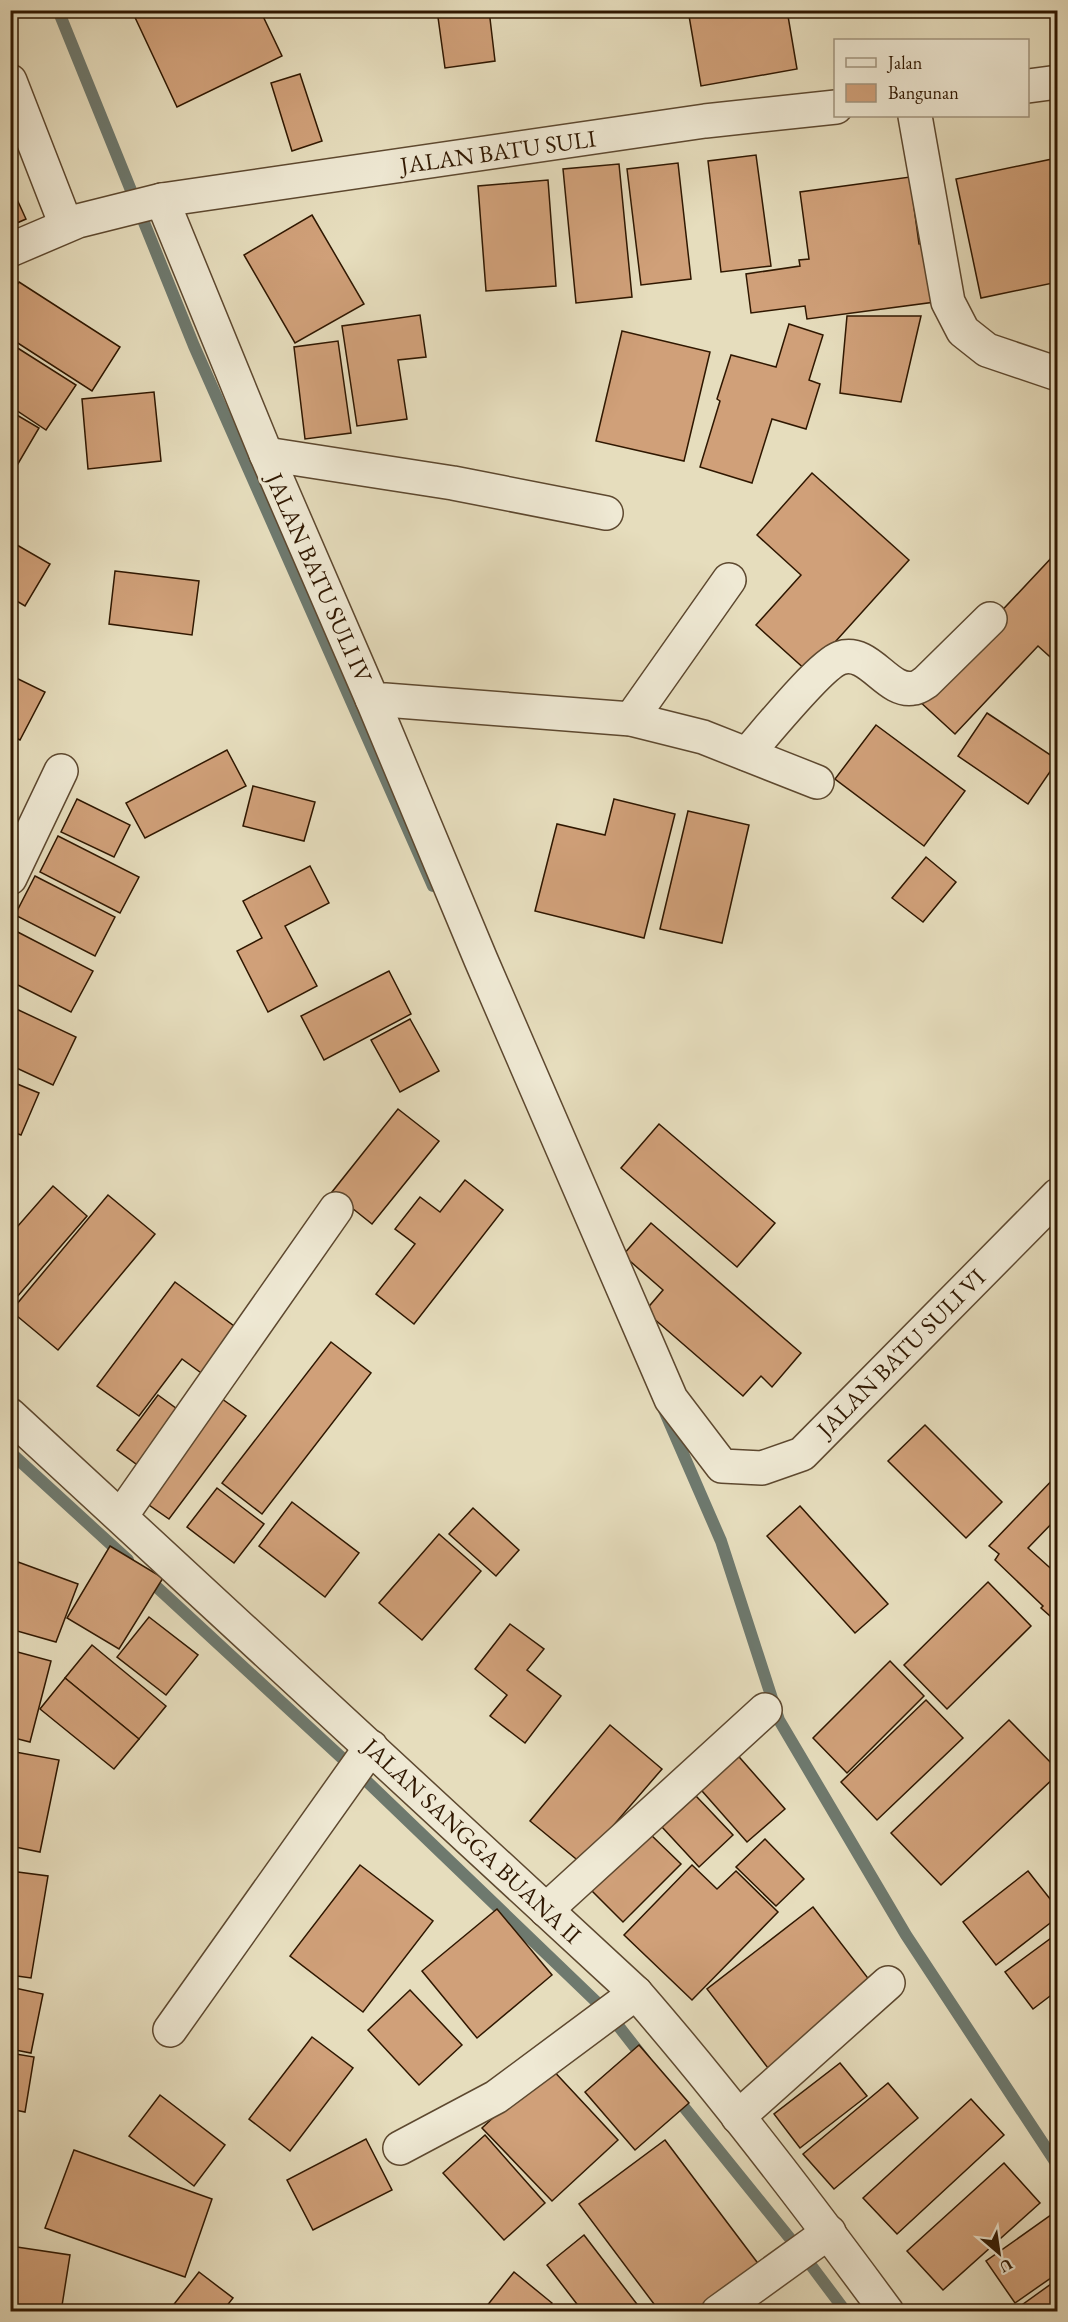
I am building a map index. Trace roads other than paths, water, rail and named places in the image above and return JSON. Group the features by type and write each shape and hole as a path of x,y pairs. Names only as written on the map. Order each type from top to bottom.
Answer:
{"street":[{"path":"10,81 72,223 10,250"},
{"path":"1029,86 1058,82"},
{"name":"JALAN BATU SULI","path":"72,223 156,202 705,121 834,107"},
{"path":"915,117 948,302 963,331 987,350 1058,374"},
{"name":"JALAN BATU SULI IV","path":"156,202 372,699 631,718 703,737 817,782"},
{"path":"266,454 453,483 606,513"},
{"path":"631,718 729,580"},
{"path":"747,754 822,672 841,658 860,658 898,686 914,689 926,682 990,619"},
{"name":"JALAN BATU SULI VI","path":"372,699 481,960 671,1399 722,1466 762,1468 802,1454 1058,1195"},
{"path":"10,878 62,771"},
{"path":"121,1516 336,1209"},
{"name":"JALAN SANGGA BUANA II","path":"10,1415 636,1993 689,2054 829,2232 887,2312"},
{"path":"546,1910 765,1710"},
{"path":"170,2030 371,1747"},
{"path":"738,2117 888,1983"},
{"path":"400,2148 496,2097 636,1993"},
{"path":"718,2312 829,2232"}],"waterway":[{"path":"58,10 194,346 433,886"},
{"path":"664,1410 721,1541 779,1720 906,1935 1058,2166"},
{"path":"10,1452 128,1560"},
{"path":"147,1578 355,1770 609,2014 645,2060"},
{"path":"675,2096 801,2252 846,2312"}]}
